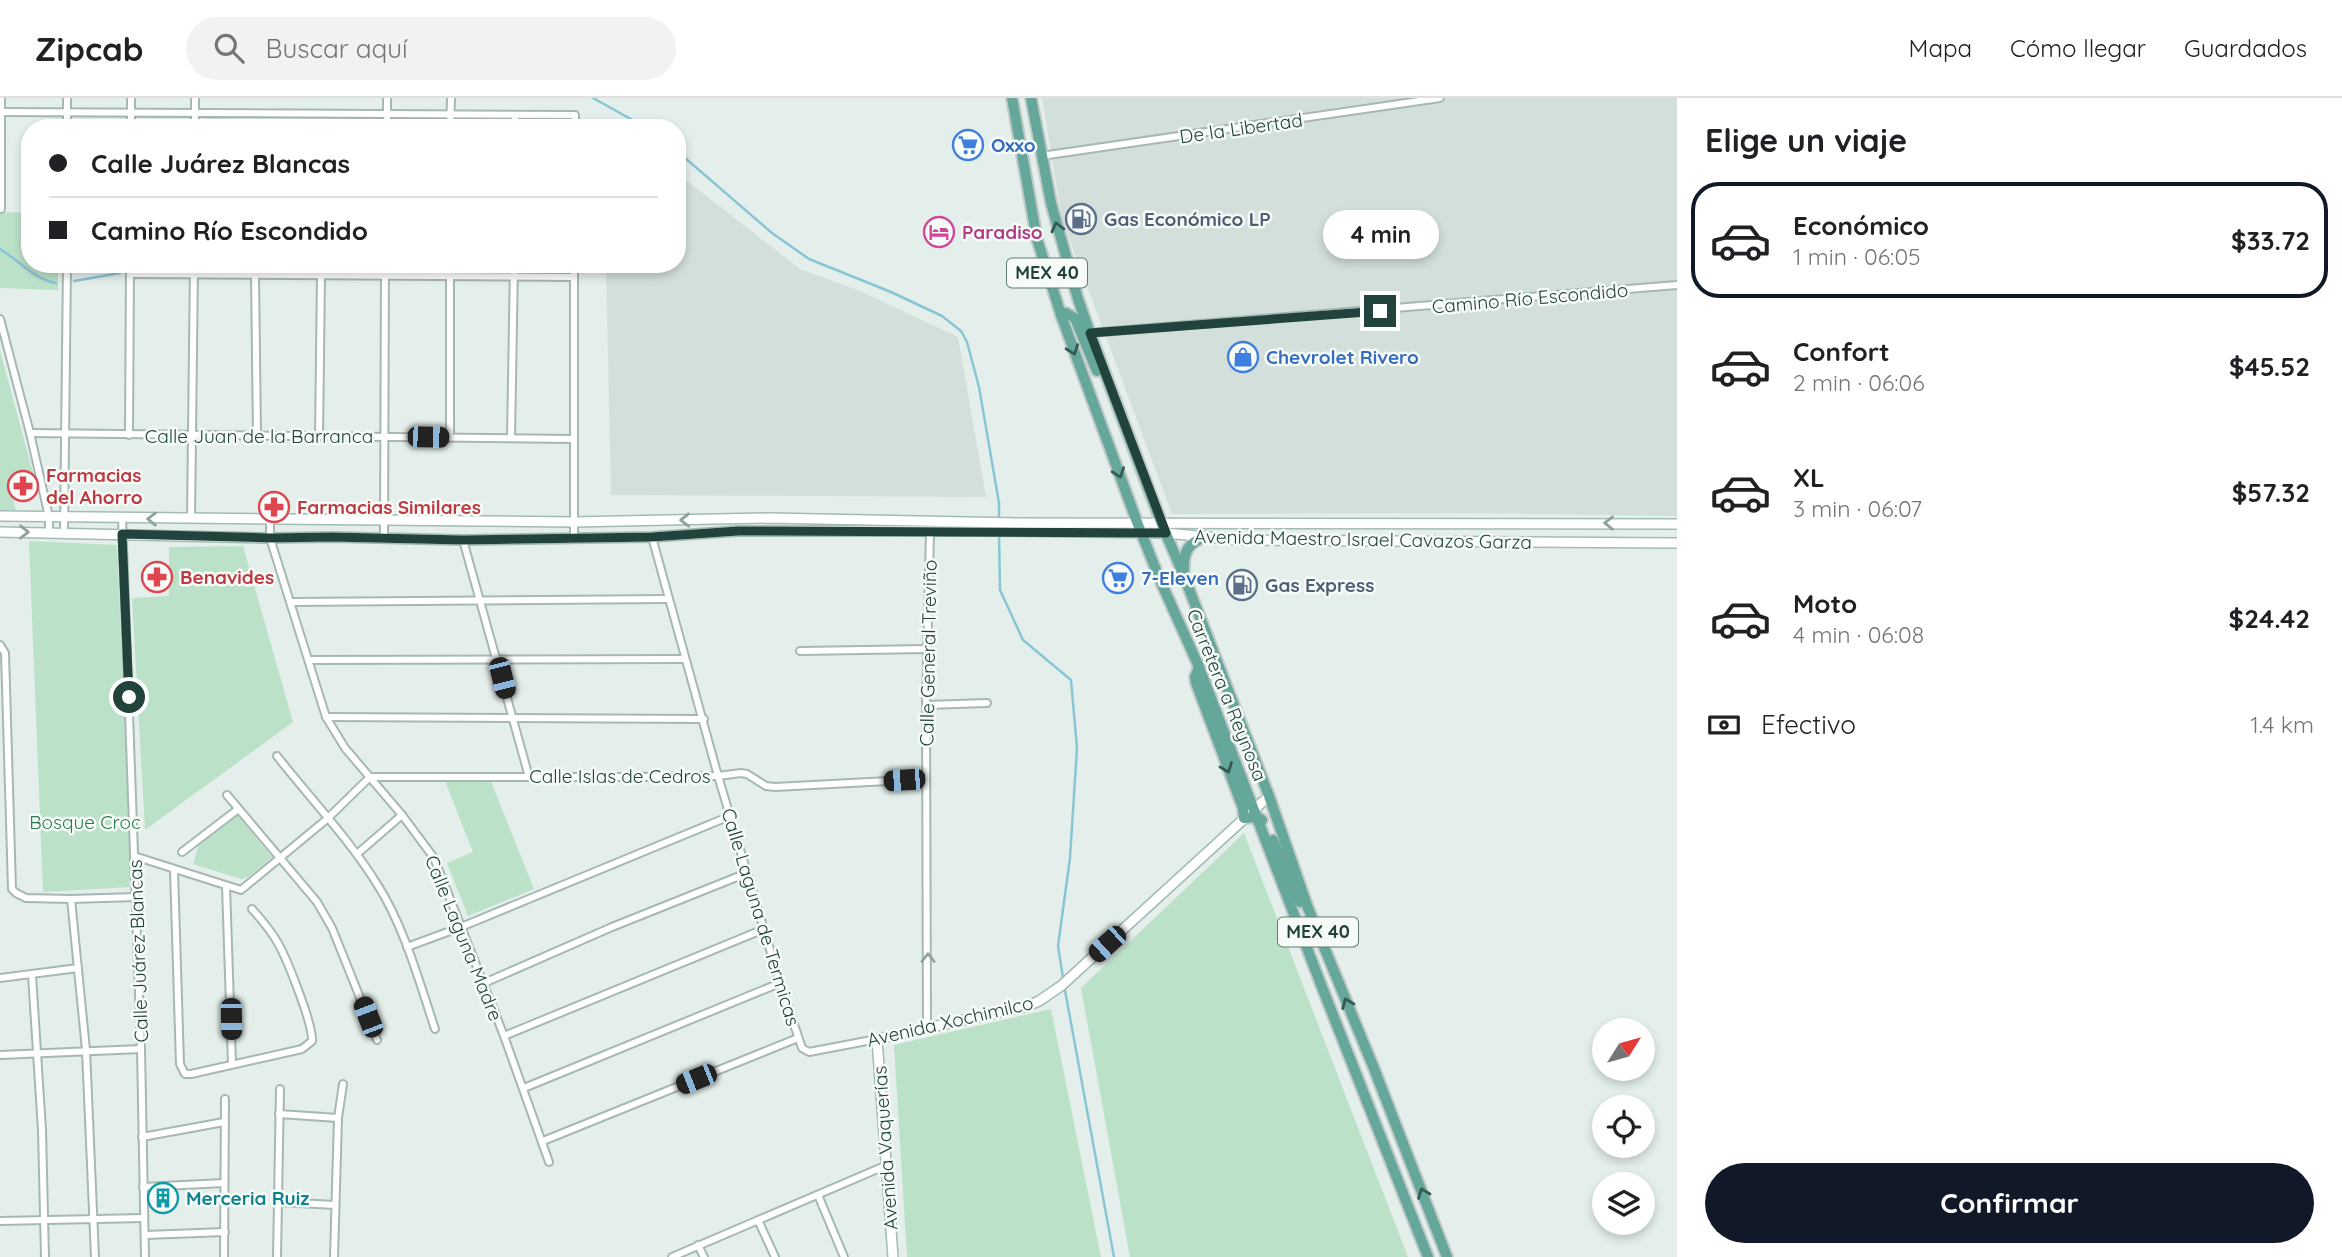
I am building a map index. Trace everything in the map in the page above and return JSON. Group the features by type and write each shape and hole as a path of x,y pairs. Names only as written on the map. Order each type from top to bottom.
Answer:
{"main road":[{"name":"Carretera a Reynosa","path":"1012,98 1039,247 1061,315 1139,528 1199,667 1428,1257"},
{"name":"Carretera a Reynosa","path":"1031,98 1041,156 1062,244 1090,333 1269,796 1308,908 1447,1257"},
{"path":"1061,315 1071,315 1077,321 1130,457 1143,475"},
{"name":"Avenida Maestro Israel Cavazos Garza","path":"0,516 573,522 770,518 1017,527 1139,528 1238,540 1677,543"},
{"name":"Avenida Maestro Israel Cavazos Garza","path":"1139,528 1161,522 1677,524"},
{"name":"Avenida Maestro Israel Cavazos Garza","path":"0,532 463,540 652,537 738,531 930,531 985,526"},
{"path":"1184,576 1183,560 1186,549 1194,541 1205,537"},
{"path":"1199,667 1196,683 1243,808 1244,818 1256,813 1269,796"},
{"path":"1256,813 1268,828 1297,897 1308,908"},
{"name":"Avenida Xochimilco","path":"877,1039 1028,1006 1047,997 1244,818"},
{"name":"Avenida Vaquerías","path":"877,1039 893,1257"}],"street":[{"path":"1,98 1,209"},
{"path":"67,98 67,119"},
{"path":"131,98 131,119"},
{"path":"195,98 195,119"},
{"path":"387,98 387,119"},
{"path":"450,119 451,98"},
{"name":"De la Libertad","path":"1041,156 1440,98"},
{"path":"1,112 515,115 575,116 575,119"},
{"path":"64,533 67,273"},
{"path":"129,435 130,274 574,276 574,539"},
{"path":"191,519 194,274"},
{"path":"255,275 257,435"},
{"path":"319,436 321,275"},
{"path":"384,538 385,275"},
{"path":"450,276 450,437"},
{"path":"511,438 514,276"},
{"name":"Camino Río Escondido","path":"1090,333 1677,285"},
{"path":"0,319 30,433 49,533"},
{"name":"Calle Juan de la Barranca","path":"30,433 573,439"},
{"name":"Calle Juárez Blancas","path":"122,518 141,1049 145,1257"},
{"name":"Calle Laguna Madre","path":"270,519 270,538 326,717 345,748 402,815 434,859 524,1088 549,1162"},
{"name":"Calle General Treviño","path":"928,1027 926,705 930,531"},
{"name":"Calle Laguna de Termicas","path":"652,537 730,817 780,983 798,1038 806,1052"},
{"path":"463,540 530,777"},
{"path":"291,602 668,599"},
{"path":"0,645 5,653 12,889 21,896 71,899 136,897"},
{"path":"800,651 927,649"},
{"path":"309,660 685,659"},
{"path":"926,705 987,703"},
{"path":"326,717 704,719"},
{"path":"277,756 379,886 407,947 435,1029"},
{"name":"Calle Islas de Cedros","path":"370,777 747,774 766,786 926,779"},
{"path":"134,856 226,886 246,888 327,819 370,777"},
{"path":"227,795 317,902 332,928 377,1040"},
{"path":"182,852 237,810"},
{"path":"357,855 402,815"},
{"path":"407,947 461,928 730,817"},
{"path":"174,870 180,1064 185,1074 302,1049 309,1045 312,1035 280,946 252,909"},
{"path":"484,983 612,927 747,873"},
{"path":"1,882 10,881"},
{"path":"226,886 232,1064"},
{"path":"71,899 86,1051 95,1257"},
{"path":"504,1036 764,929"},
{"path":"0,978 78,968"},
{"path":"32,975 38,1054 45,1257"},
{"path":"524,1088 780,983"},
{"path":"543,1141 798,1038"},
{"name":"Avenida Xochimilco","path":"806,1052 877,1039"},
{"path":"0,1055 141,1049"},
{"path":"334,1257 338,1118 343,1084"},
{"path":"277,1257 280,1089"},
{"path":"224,1257 225,1099"},
{"path":"279,1114 338,1118"},
{"path":"142,1137 225,1122"},
{"path":"672,1257 887,1165"},
{"path":"144,1187 224,1183"},
{"path":"818,1195 844,1257"},
{"path":"278,1202 335,1205"},
{"path":"0,1221 144,1218"},
{"path":"758,1220 775,1257"},
{"path":"145,1235 225,1233"},
{"path":"698,1245 704,1257"}],"shaded area":[{"path":"1042,98 1677,98 1677,516 1470,513 1172,514 1062,219"},
{"path":"686,180 800,269 860,291 958,337 986,497 611,495 606,273 686,273"}],"green space":[{"path":"0,212 21,213 21,273 58,273 58,290 0,288"},
{"path":"0,351 34,476 8,482 16,510 0,510"},
{"name":"Bosque Croc","path":"29,541 117,545 132,887 43,892"},
{"path":"243,546 293,722 145,830 132,598 169,596 169,547"},
{"path":"490,779 534,889 468,916 447,863 473,852 445,781"},
{"path":"237,815 272,857 248,877 241,879 193,864 199,844"},
{"path":"1244,833 1408,1257 1130,1257 1081,988"},
{"path":"1051,1009 1101,1257 907,1257 894,1045"}],"waterway":[{"path":"593,98 631,119"},
{"path":"686,159 772,233 809,259 942,316 961,331 967,342 979,387 999,503 999,521"},
{"path":"0,249 21,264"},
{"path":"33,273 56,283"},
{"path":"74,281 120,273"},
{"path":"999,534 1000,590 1023,640 1071,680 1077,748 1070,858 1058,946 1063,978"},
{"path":"1064,985 1114,1257"}],"place":[{"name":"Oxxo","path":"968,145"},
{"name":"Gas Económico LP","path":"1081,219"},
{"name":"Paradiso","path":"939,232"},
{"name":"Chevrolet Rivero","path":"1243,357"},
{"name":"Farmacias del Ahorro","path":"23,486"},
{"name":"Farmacias Similares","path":"274,507"},
{"name":"Benavides","path":"157,577"},
{"name":"7-Eleven","path":"1118,578"},
{"name":"Gas Express","path":"1242,585"},
{"name":"Merceria Ruiz","path":"163,1198"}],"route":[{"path":"129,697 122,534 463,540 652,537 738,531 1166,533 1090,333 1380,311"}]}
